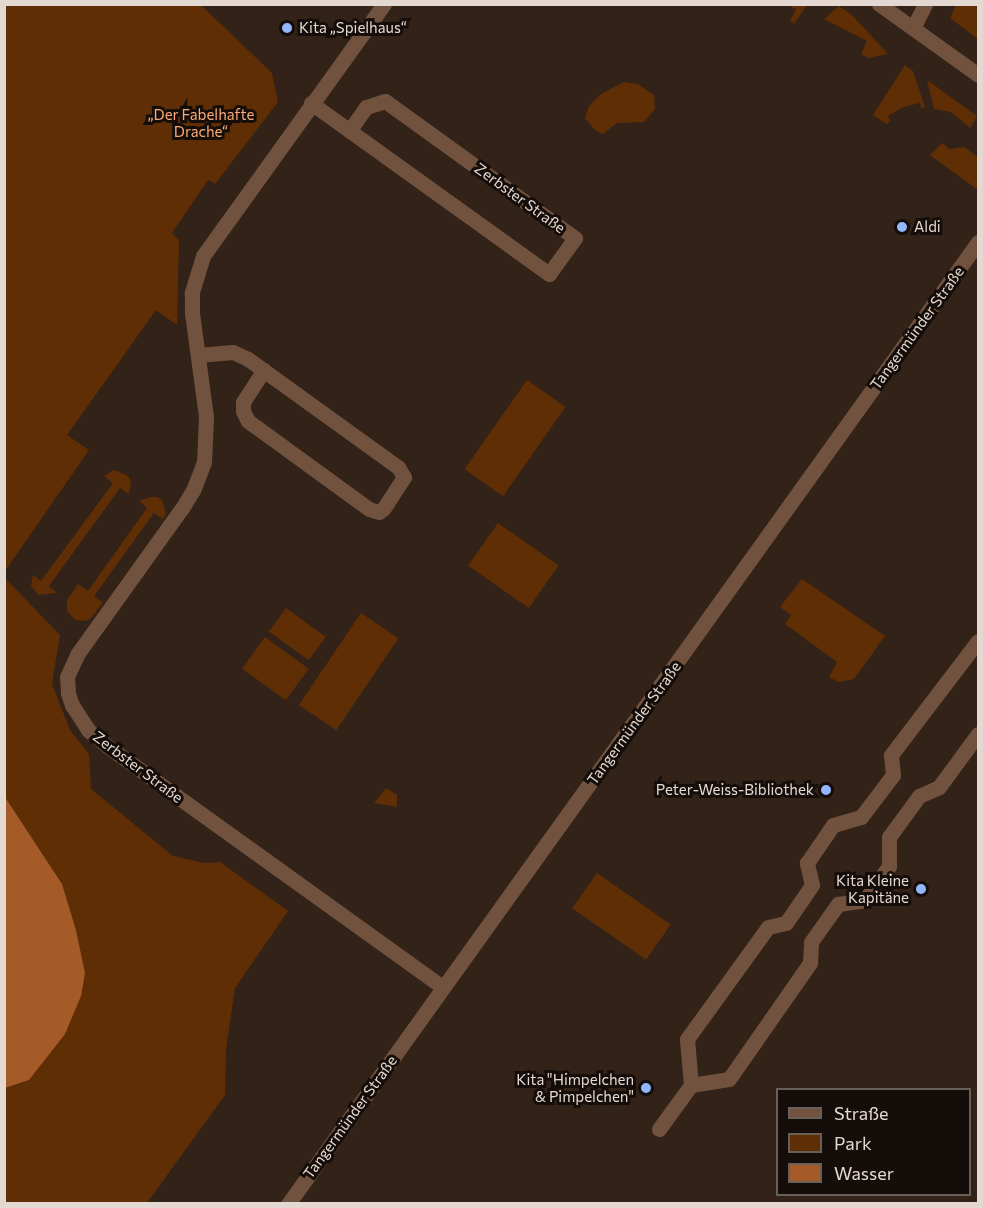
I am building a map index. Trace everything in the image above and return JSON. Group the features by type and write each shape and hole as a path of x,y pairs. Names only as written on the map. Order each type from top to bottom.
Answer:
{"street":[{"name":"Zerbster Straße","path":"384,4 203,256 192,293 192,313 206,417 204,462 193,490 182,508 78,653 67,677 72,705 88,730 107,746 442,987"},
{"path":"879,4 978,75"},
{"path":"913,28 925,4"},
{"name":"Zerbster Straße","path":"311,103 549,274 575,238 385,101 366,107 349,130"},
{"name":"Tangermünder Straße","path":"288,1203 978,242"},
{"path":"198,355 233,352 248,359 264,370 398,467 404,477 384,508 379,512 369,509 248,421 243,411 243,402 264,370"},
{"path":"659,1129 691,1085 687,1040 768,927 786,923 812,885 807,863 833,825 861,818 893,775 891,755 978,641"},
{"path":"691,1085 729,1079 810,963 811,942 838,904 865,900 889,866 889,837 919,796 939,787 978,734"}],"green space":[{"name":"„Der Fabelhafte Drache“","path":"4,5 201,5 272,73 278,102 215,184 208,180 172,233 179,240 177,325 156,310 67,435 89,450 5,571"},
{"path":"787,5 807,5 794,24 790,21 796,9"},
{"path":"956,5 978,5 978,39 950,18"},
{"path":"839,6 852,15 888,54 868,58 861,54 867,41 824,19"},
{"path":"905,65 913,71 925,107 921,108 920,103 903,107 888,116 890,121 887,124 873,115"},
{"path":"927,80 977,116 970,128 951,112 934,109"},
{"path":"624,82 638,84 654,95 655,109 644,122 617,123 603,134 595,130 585,118 589,106 601,94"},
{"path":"942,143 950,149 964,147 978,157 978,190 930,155"},
{"path":"527,380 566,407 503,496 464,469"},
{"path":"114,470 128,476 131,481 129,494 120,488 49,586 57,593 39,595 31,586 33,575 41,581 113,483 104,476"},
{"path":"150,497 162,500 166,514 163,519 154,513 94,596 103,602 92,617 86,621 75,620 67,611 67,600 78,584 88,591 147,508 139,501"},
{"path":"498,523 559,565 529,608 468,566"},
{"path":"4,577 60,635 52,684 70,730 89,754 91,789 173,856 204,863 220,862 288,911 235,988 226,1049 225,1095 147,1203 5,1203 5,1088 29,1080 85,973 76,930 62,884 5,797"},
{"path":"802,579 885,636 854,679 839,682 829,677 837,662 785,624 791,615 780,607"},
{"path":"286,608 326,637 309,660 269,631"},
{"path":"361,613 398,638 336,730 299,705"},
{"path":"265,637 309,669 286,700 242,669"},
{"path":"386,788 397,795 397,807 374,803"},
{"path":"597,873 671,925 646,960 572,908"}],"water":[{"path":"5,797 62,884 76,930 85,973 81,996 65,1034 29,1080 5,1088"}],"place":[{"name":"Kita „Spielhaus“","path":"287,28"},
{"name":"Aldi","path":"902,227"},
{"name":"Peter-Weiss-Bibliothek","path":"826,790"},
{"name":"Kita Kleine Kapitäne","path":"921,889"},
{"name":"Kita \"Himpelchen & Pimpelchen\"","path":"646,1088"}]}
